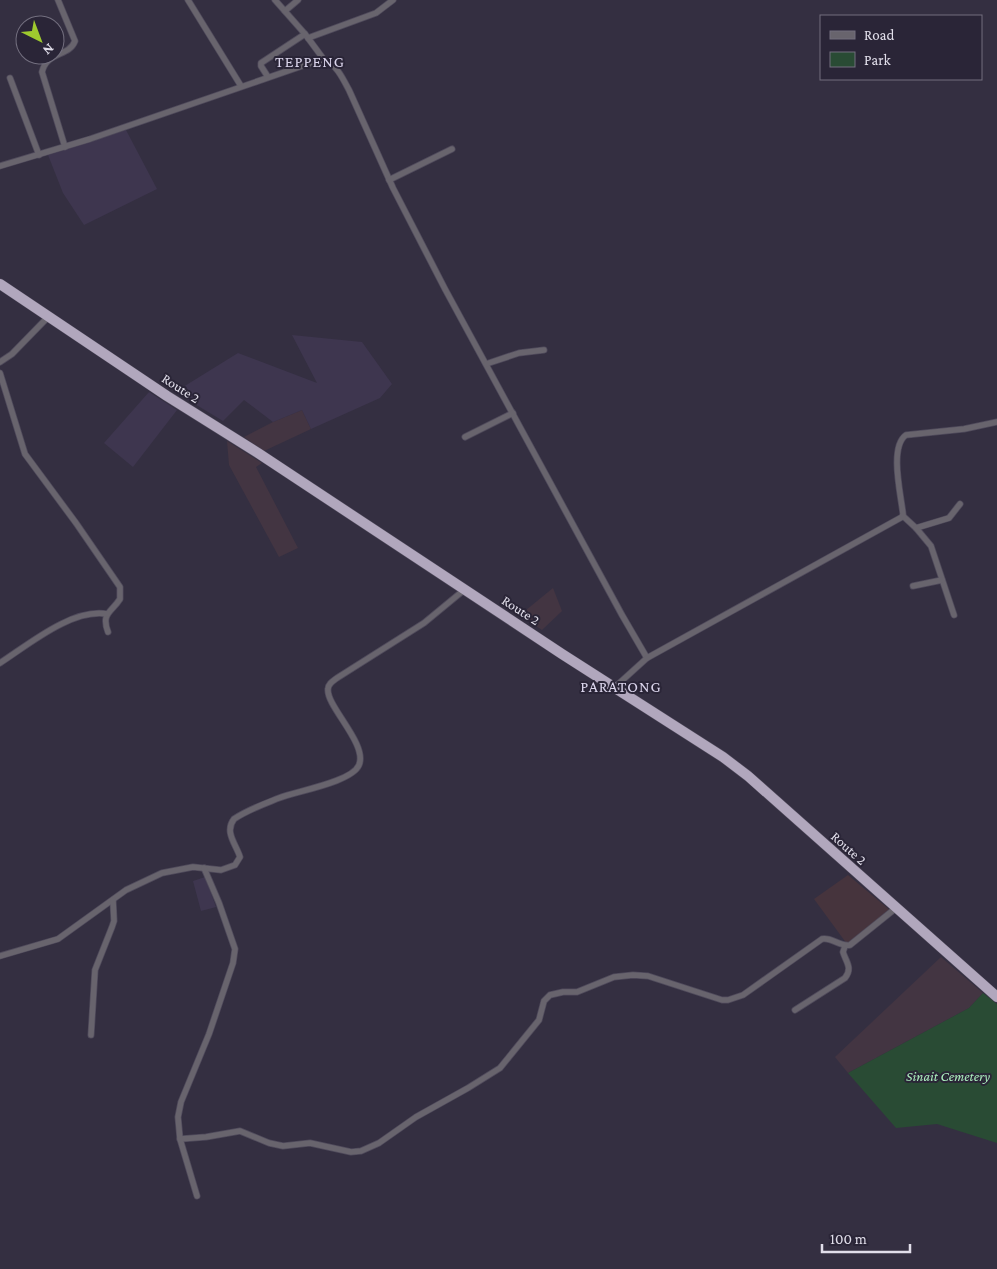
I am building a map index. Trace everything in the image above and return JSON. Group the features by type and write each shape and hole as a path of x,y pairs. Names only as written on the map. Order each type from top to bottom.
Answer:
{"highway":[{"name":"Route 2","path":"0,284 464,590 723,757 748,776 997,997"}],"street":[{"path":"58,0 76,41 72,47 50,58 44,64 42,72 65,147"},
{"path":"188,0 241,86"},
{"path":"275,0 307,36 325,61 342,76 389,180 486,364 647,658"},
{"path":"285,11 298,0"},
{"path":"268,77 261,63 307,36 376,13 393,0"},
{"path":"0,166 65,147 302,66 325,61"},
{"path":"10,78 39,155"},
{"path":"389,180 452,149"},
{"path":"0,362 12,354 48,317"},
{"path":"486,364 519,354 544,350"},
{"path":"0,373 24,454 76,523 120,587 120,599 107,614 104,624 108,632"},
{"path":"465,437 513,412"},
{"path":"954,615 931,546 903,516 897,462 898,447 902,438 910,434 964,429 997,422"},
{"path":"916,528 950,518 960,504"},
{"path":"615,687 647,658 903,516"},
{"path":"913,586 942,580"},
{"path":"0,956 58,939 135,885 162,874 196,866 221,870 231,868 238,862 240,857 229,830 236,817 280,798 344,778 356,770 361,761 360,754 350,731 328,696 327,689 329,684 424,623 464,590"},
{"path":"0,663 61,625 88,614 97,612 107,614"},
{"path":"197,1196 180,1139 178,1117 181,1102 209,1034 235,949 219,902 204,868"},
{"path":"91,1035 95,970 112,928 113,900"},
{"path":"180,1139 240,1131 269,1143 283,1146 310,1143 351,1152 361,1151 379,1143 416,1117 500,1068 539,1020 544,1001 550,995 563,992 577,992 614,977 634,975 648,976 728,1000 743,995 822,939 829,939 845,946 850,945 896,908"},
{"path":"796,1010 845,978 848,974 849,965 843,952 845,946"}],"shaded area":[{"path":"126,130 157,189 84,225 63,193 48,155"},
{"path":"292,335 362,342 392,384 380,398 311,429 302,410 273,422 244,400 223,421 175,392 238,353 317,383"},
{"path":"149,392 177,410 133,467 104,443"},
{"path":"302,410 311,429 264,451 244,437 273,422"},
{"path":"227,441 262,463 256,467 298,548 279,557 229,465"},
{"path":"553,588 562,611 542,630 520,615"},
{"path":"848,875 891,911 847,944 814,899"},
{"path":"205,877 216,907 201,911 193,881"},
{"path":"941,957 983,993 969,1008 848,1073 835,1057"}],"green space":[{"name":"Sinait Cemetery","path":"983,993 997,1004 997,1143 937,1124 896,1128 848,1073 969,1008"}],"district":[{"name":"TEPPENG","path":"310,61"},
{"name":"PARATONG","path":"621,686"}]}
